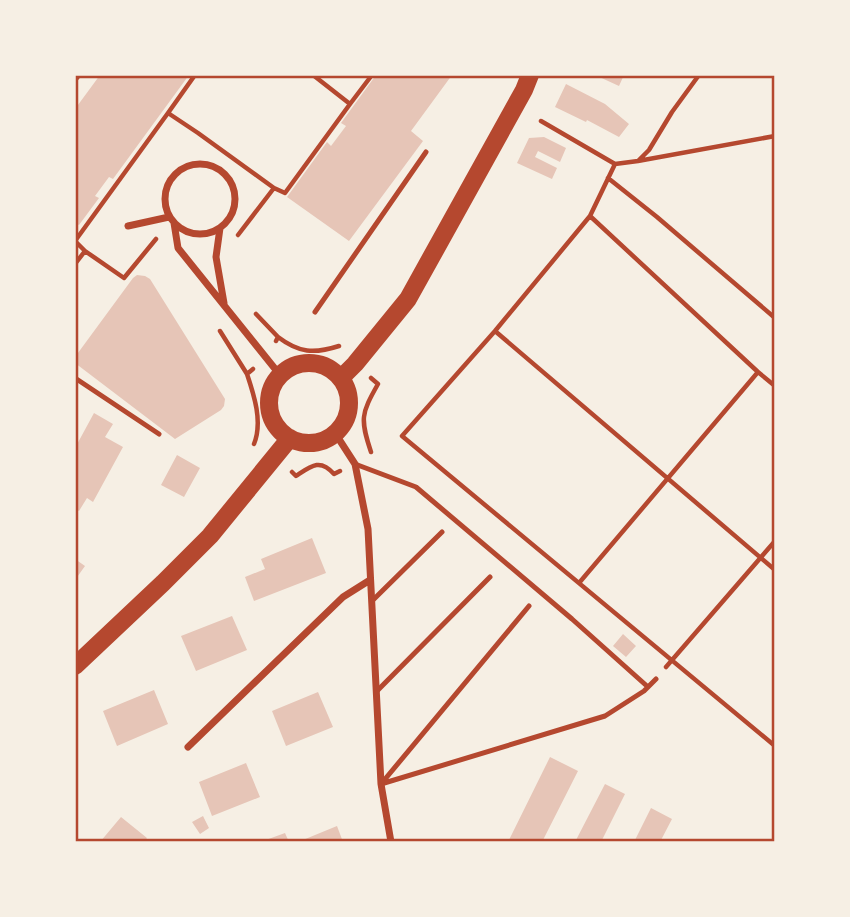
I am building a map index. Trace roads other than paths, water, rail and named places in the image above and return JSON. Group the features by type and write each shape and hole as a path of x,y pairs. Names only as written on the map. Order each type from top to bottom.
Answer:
{"main road":[{"path":"341,378 355,365 408,299 530,75"},
{"path":"317,363 341,378 349,400 348,413 335,433 324,440 301,442 280,430 270,409 270,397 279,375 290,367 317,363"},
{"path":"75,666 210,536 290,438"}],"street":[{"path":"172,220 181,229 191,233 211,233 220,228 234,211 236,201 230,179 212,165 188,165 178,170 167,186 165,207 172,220 178,248 279,375"},
{"path":"128,226 172,220"},
{"path":"220,228 216,257 224,304"},
{"path":"335,433 355,464 368,529 381,784 391,842"},
{"path":"188,747 343,597 370,580"}],"lane":[{"path":"75,80 79,75"},
{"path":"316,312 426,152"},
{"path":"75,378 159,434"},
{"path":"355,464 416,487 648,687"},
{"path":"372,601 442,532"},
{"path":"376,692 490,577"},
{"path":"381,784 530,606"},
{"path":"381,784 605,716 656,679"}]}
